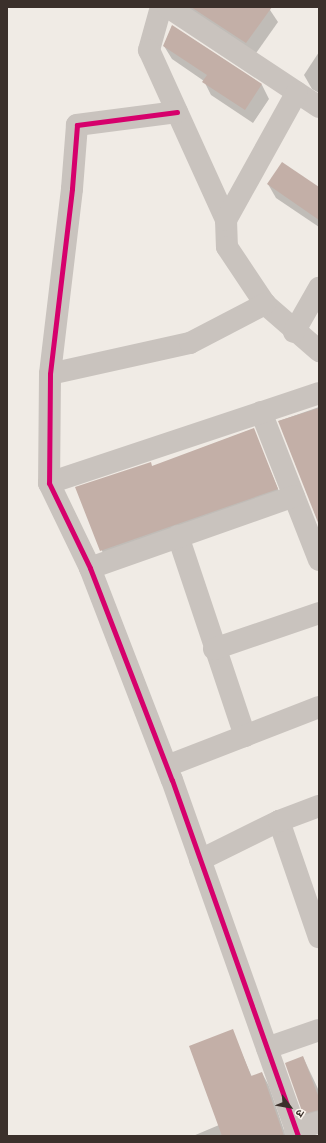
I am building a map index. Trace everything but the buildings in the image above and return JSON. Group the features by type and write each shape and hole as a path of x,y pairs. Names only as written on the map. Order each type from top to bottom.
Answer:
{"street":[{"path":"161,7 149,50 226,220 227,247 265,304 294,332 319,351"},
{"path":"168,7 319,107"},
{"path":"226,220 297,92"},
{"path":"177,112 77,125 72,190 50,374 49,483 90,568 167,766 297,1133 319,1122"},
{"path":"294,332 319,288"},
{"path":"50,374 190,343 265,304"},
{"path":"49,483 319,393"},
{"path":"261,412 319,560"},
{"path":"90,568 294,496"},
{"path":"178,536 214,649 245,736"},
{"path":"214,649 319,613"},
{"path":"167,766 319,707"},
{"path":"200,860 280,821 319,806"},
{"path":"280,821 319,937"},
{"path":"267,1048 319,1030"}],"cycle path":[{"path":"177,112 77,125 72,189 50,374 49,483 90,568 172,780 298,1136"}]}
